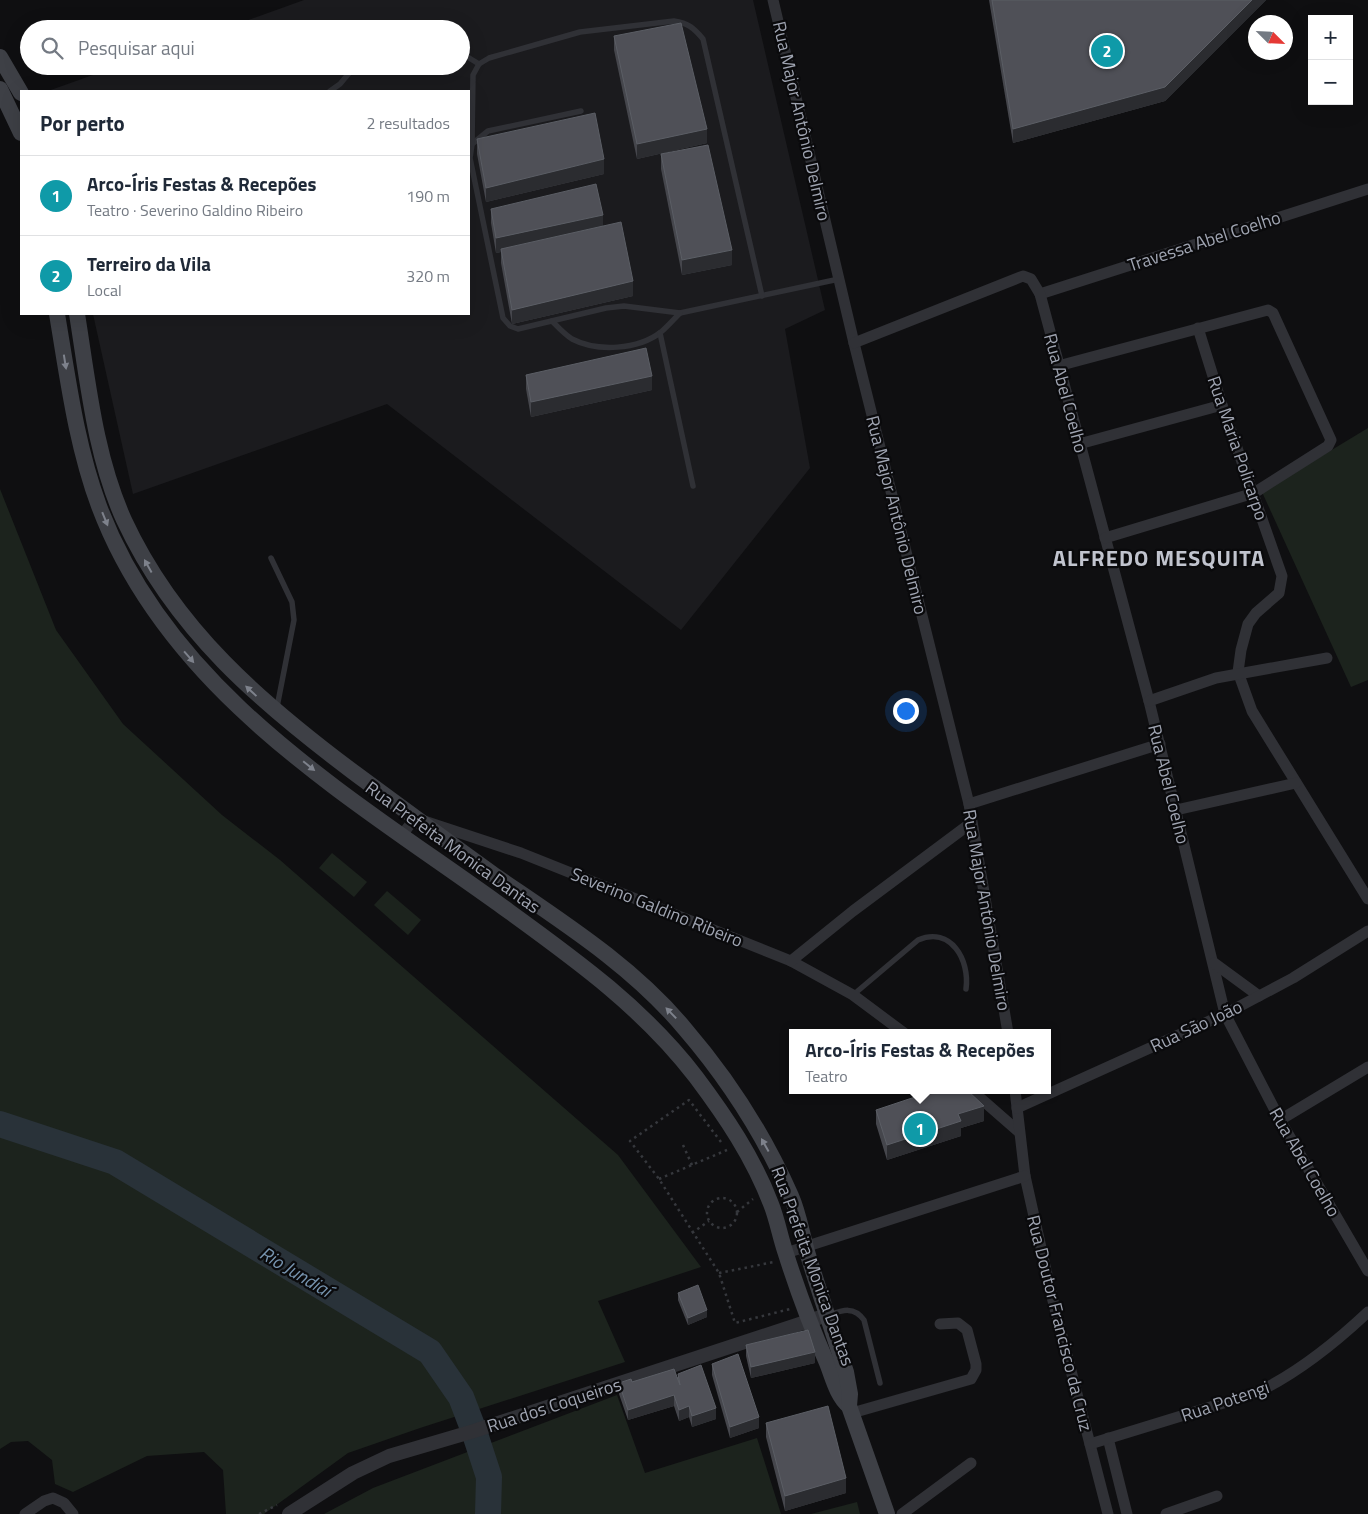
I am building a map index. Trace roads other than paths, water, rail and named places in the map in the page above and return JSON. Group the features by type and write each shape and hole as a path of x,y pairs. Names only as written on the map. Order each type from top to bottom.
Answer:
{"main road":[{"path":"0,57 20,91"},
{"path":"0,89 10,106 20,131"},
{"name":"Rua Prefeita Monica Dantas","path":"57,315 79,440 92,485 118,550 160,619 185,652 217,688 251,719 337,788 592,972 633,1006 666,1039 729,1122 751,1158 773,1206 782,1257 840,1395 851,1409"},
{"name":"Rua Prefeita Monica Dantas","path":"77,315 95,423 108,474 123,518 150,570 186,620 218,658 276,712 414,818 608,956 652,994 683,1026 715,1066 750,1116 792,1200 846,1372 851,1409 887,1514"}],"street":[{"name":"Rua Major Antônio Delmiro","path":"773,0 854,342 969,804 1007,1029"},
{"name":"Travessa Abel Coelho","path":"1040,294 1368,189"},
{"name":"Rua Abel Coelho","path":"854,342 1026,276 1040,294 1149,701 1225,1014 1280,1120 1368,1271"},
{"path":"1058,366 1266,310 1273,313 1314,399 1331,442 1328,446 1254,493 1105,538"},
{"name":"Rua Maria Policarpo","path":"1198,328 1222,405 1281,571 1282,585 1276,597 1256,613 1248,624 1240,650 1238,672"},
{"path":"1079,444 1222,405"},
{"path":"1149,701 1176,690 1238,672 1327,658"},
{"path":"1238,672 1252,711 1368,899"},
{"path":"969,804 1160,744"},
{"path":"1176,810 1296,783"},
{"path":"402,835 414,818"},
{"name":"Severino Galdino Ribeiro","path":"414,818 521,852 791,961 853,995 899,1029"},
{"path":"791,961 853,911 971,822"},
{"name":"Rua São João","path":"1051,1093 1225,1014 1368,931"},
{"path":"1214,963 1259,996"},
{"path":"1280,1120 1368,1067"},
{"path":"976,1094 1018,1131"},
{"path":"1015,1094 1018,1131"},
{"name":"Rua São João","path":"1017,1108 1048,1094"},
{"name":"Rua Doutor Francisco da Cruz","path":"1018,1131 1025,1176 1052,1297 1108,1514"},
{"path":"782,1257 806,1247 1025,1176"},
{"name":"Rua Potengi","path":"1090,1444 1228,1403 1281,1381 1342,1336 1368,1312"},
{"name":"Rua dos Coqueiros","path":"290,1514 353,1473 377,1461 503,1422 827,1315"},
{"path":"851,1409 971,1380 976,1364 967,1330 958,1323 940,1324"},
{"path":"1108,1438 1127,1514"},
{"path":"902,1514 971,1463"},
{"path":"1166,1514 1218,1496"},
{"path":"28,1512 44,1501 53,1498 64,1503 73,1514"}],"lane":[{"path":"762,296 702,39 695,29 686,23 674,21 580,32 489,58 479,64 473,75 471,87 472,144 470,158 503,318 510,326 518,329 606,308 624,306 680,313 762,296 839,279"},
{"path":"470,58 479,64"},
{"path":"331,90 348,75"},
{"path":"472,144 488,131 581,111"},
{"path":"552,321 571,338 584,344 600,347 630,345 660,333 680,313"},
{"path":"660,333 693,486"},
{"path":"271,558 294,610 294,620 276,712"},
{"path":"853,995 918,940 926,937 943,940 959,952 968,974 966,988"},
{"path":"827,1315 845,1309 859,1313 864,1320 880,1383"}],"waterway":[{"name":"Rio Jundiaí","path":"0,1124 115,1162 430,1352 461,1397 474,1431 489,1477 488,1514"}],"place":[{"name":"Terreiro da Vila","path":"1107,51"},
{"name":"Arco-Íris Festas & Recepões","path":"920,1129"}],"district":[{"name":"ALFREDO MESQUITA","path":"1159,558"}]}
